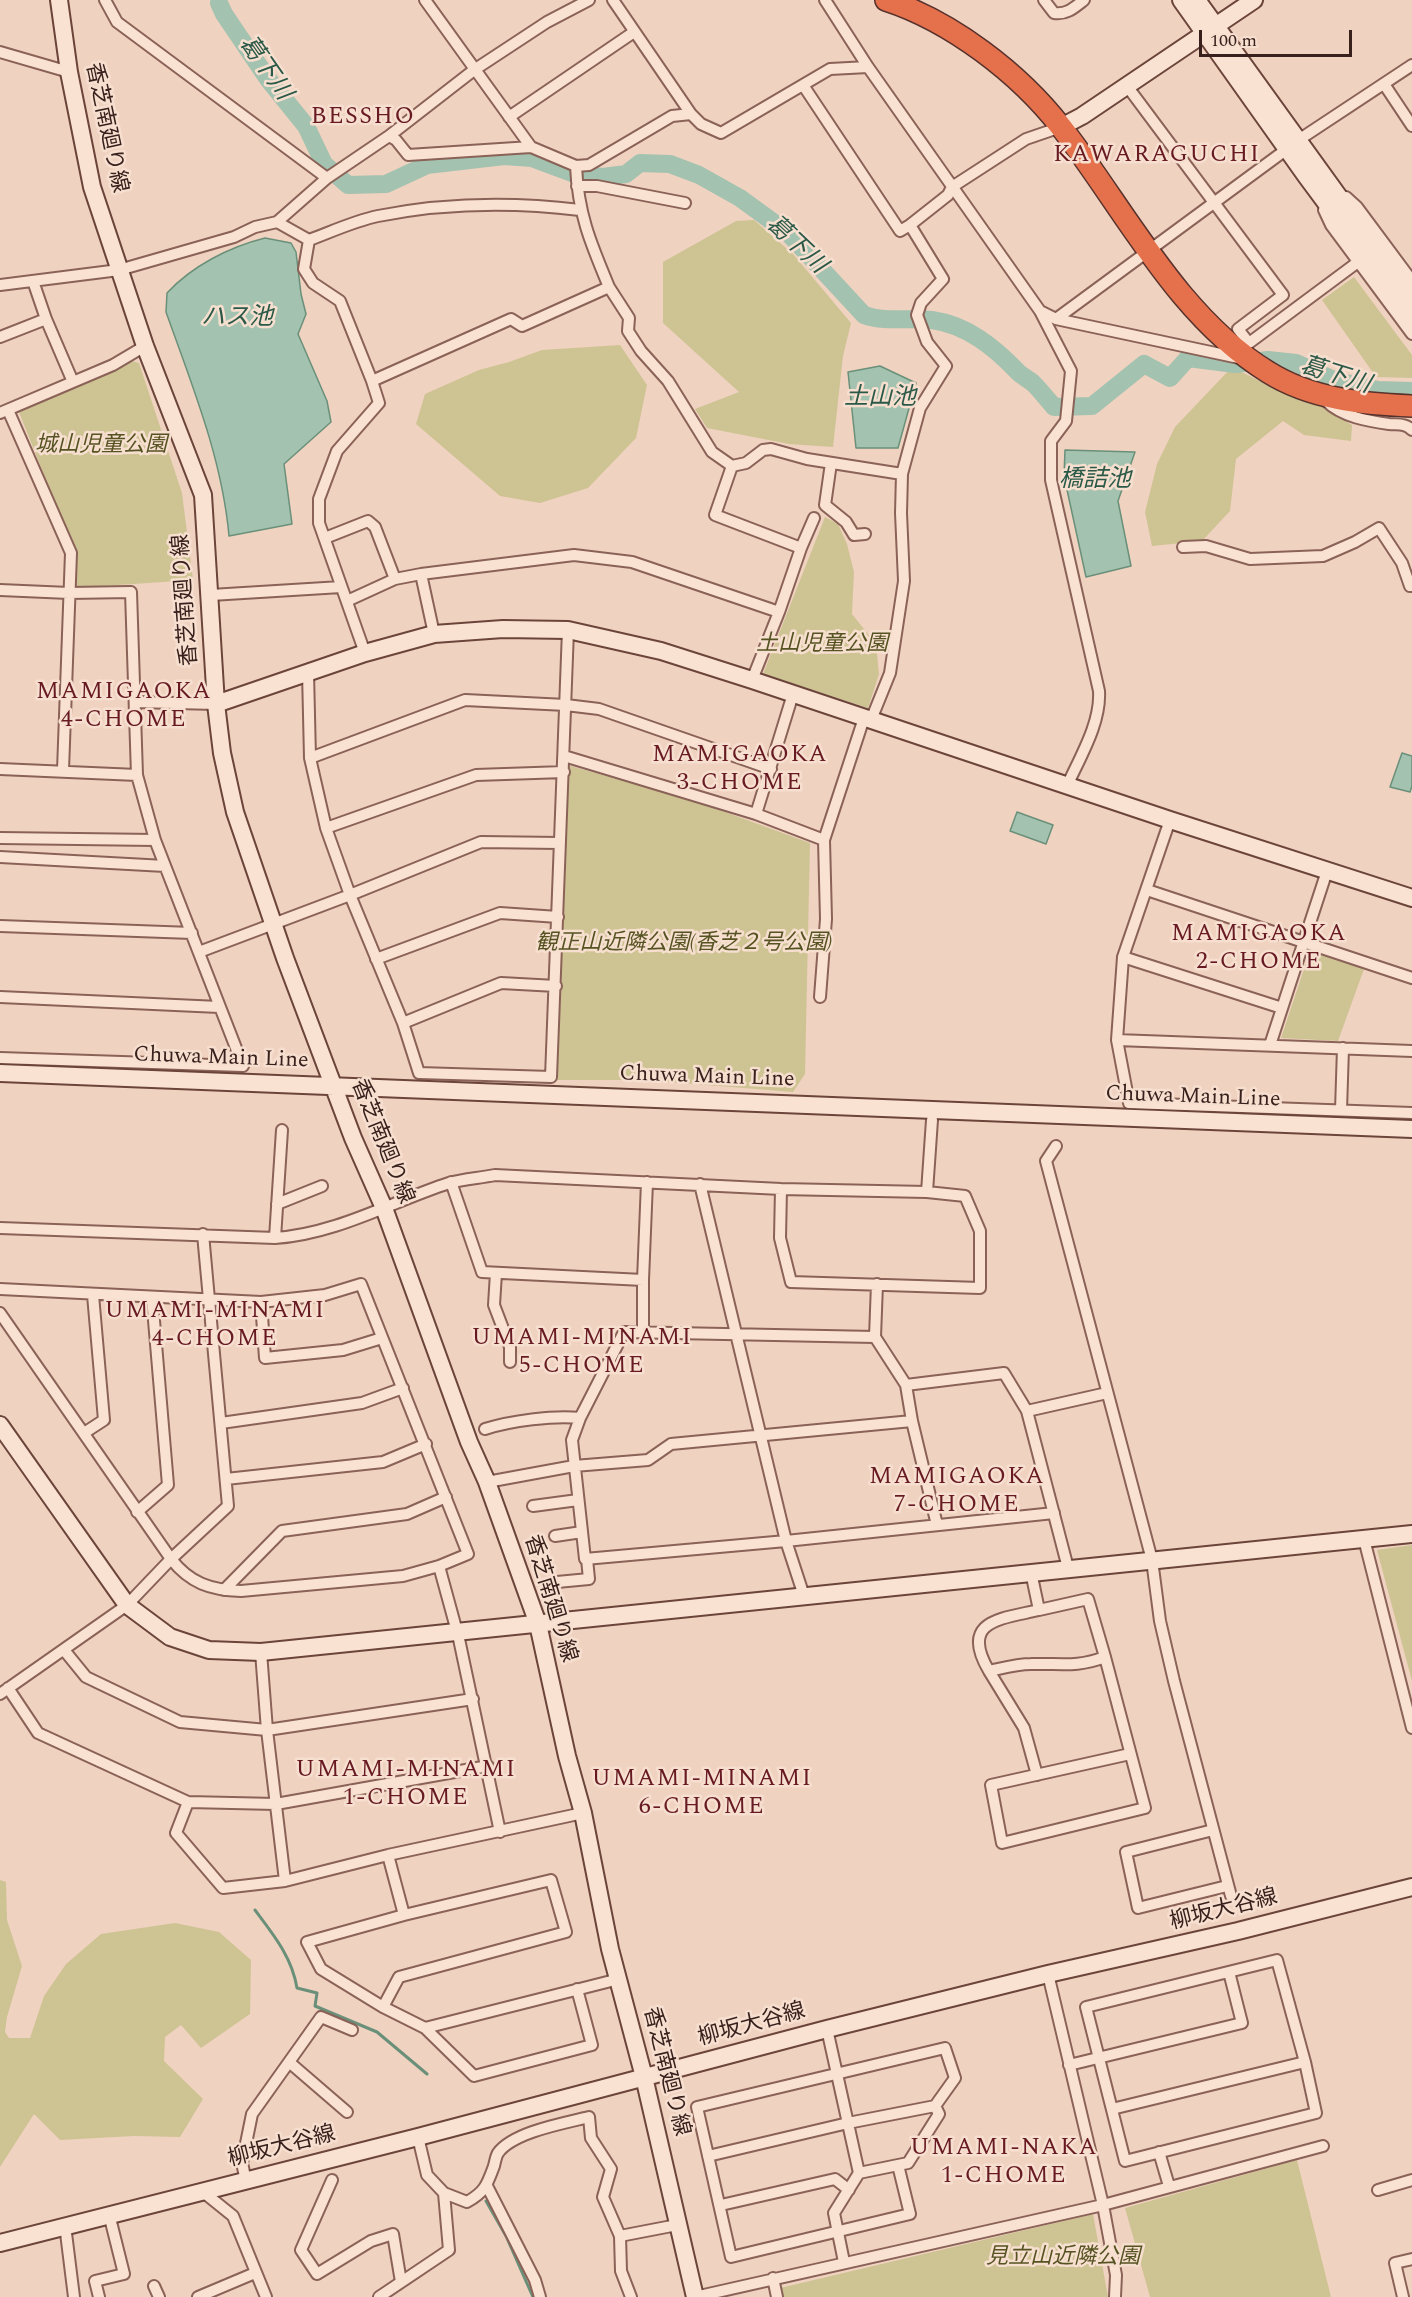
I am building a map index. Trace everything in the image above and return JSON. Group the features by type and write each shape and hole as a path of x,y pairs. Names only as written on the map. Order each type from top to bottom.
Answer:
{"highway":[{"path":"899,2 957,34 991,58 1032,93 1061,127 1149,251 1195,309 1251,360 1268,373 1320,394 1359,403 1412,406"}],"street":[{"name":"香芝南廻り線","path":"59,0 69,72 92,187 144,346 203,495 216,704 222,753 236,812 273,924 353,1137 384,1208 538,1624 567,1756 583,1813 610,1949 644,2077 695,2297"},
{"path":"105,0 117,22 327,178"},
{"path":"425,0 531,147"},
{"path":"0,285 119,270 234,237 277,222 327,178 389,136 474,70 548,22 589,0"},
{"path":"613,0 691,114 701,124 721,133 830,69 868,67"},
{"path":"825,0 868,67 1040,311 1071,371 1066,421 1051,441 1051,480 1099,691 1100,704 1067,786"},
{"path":"1044,0 1054,13 1060,14 1084,0"},
{"path":"1181,0 1210,30 1312,173 1370,262 1412,334"},
{"path":"1197,0 1210,30"},
{"path":"803,85 900,231 948,195 952,187 1026,139 1061,127 1082,116 1254,0"},
{"path":"509,117 634,32"},
{"path":"0,52 69,72"},
{"path":"1056,320 1292,145 1412,65"},
{"path":"1384,84 1412,126"},
{"path":"1127,86 1283,295 1238,329 1249,343 1370,262"},
{"path":"389,136 396,140 408,154 531,147 576,166 589,165 672,116 691,114"},
{"path":"576,166 580,210 586,230 609,287 629,318 628,331 641,351 668,381 712,452 732,466 746,463 763,450 771,449 831,463 902,474"},
{"path":"1312,173 1357,207 1412,282"},
{"path":"577,186 597,186 685,203"},
{"path":"309,240 355,222 378,216 439,207 532,205 580,210"},
{"path":"277,222 309,240"},
{"path":"820,997 826,919 824,840 868,719 890,673 904,580 902,474 920,408 946,366 927,342 917,315 921,303 943,279 910,225"},
{"path":"309,240 304,269 313,283 340,301 379,403 338,451 319,499 319,523 364,653"},
{"path":"1370,262 1412,298"},
{"path":"1370,262 1412,319"},
{"path":"33,281 46,319 73,382"},
{"path":"372,381 511,319 522,326 609,287"},
{"path":"1040,311 1056,320 1251,360"},
{"path":"0,337 46,319"},
{"path":"63,770 71,553 4,412 113,365 144,346"},
{"path":"1320,394 1339,411 1350,416 1404,425 1412,430"},
{"path":"831,463 825,506 846,522 854,535 865,534"},
{"path":"732,466 715,515 801,548"},
{"path":"752,680 814,518"},
{"path":"325,538 368,521 375,527 395,579"},
{"path":"1183,547 1206,546 1250,559 1323,556 1379,528 1402,563 1410,586 1412,586"},
{"path":"347,601 395,579 574,555 632,562 779,612"},
{"path":"422,574 434,634"},
{"path":"211,595 341,587"},
{"path":"0,590 69,593 131,592 137,775 155,840 243,1066 0,1058"},
{"path":"135,702 216,704 364,653 434,634 503,629 568,630 661,651 1412,898"},
{"path":"308,672 310,758 326,828 350,895 403,1023 418,1073 551,1077 568,630"},
{"path":"756,814 793,694"},
{"path":"310,758 465,700 566,705 598,709 771,769"},
{"path":"564,756 756,814 824,840"},
{"path":"0,769 137,775"},
{"path":"326,828 476,775 564,772"},
{"path":"1170,820 1123,957 1117,1040 1130,1102 1412,1113"},
{"path":"0,838 155,840"},
{"path":"199,952 481,842 560,843"},
{"path":"0,858 165,866"},
{"path":"1270,1045 1327,871"},
{"path":"1147,890 1412,978"},
{"path":"376,959 500,913 558,917"},
{"path":"0,926 192,933"},
{"path":"1123,957 1282,1008"},
{"path":"403,1023 501,983 556,986"},
{"path":"0,997 219,1007"},
{"path":"1117,1040 1412,1051"},
{"path":"1341,1110 1343,1048"},
{"name":"Chuwa Main Line","path":"0,1073 337,1092 932,1120 1412,1139"},
{"name":"Chuwa Main Line","path":"0,1084 337,1092 1412,1129"},
{"path":"927,1192 932,1120"},
{"path":"275,1238 282,1130"},
{"path":"1056,1146 1046,1161 1152,1560 1162,1631 1229,1891 1138,1908 1126,1852 1213,1830"},
{"path":"0,1228 275,1238 322,1230 451,1182 495,1175 781,1189 927,1192 964,1196 980,1230 980,1288 791,1282 780,1238 781,1189"},
{"path":"451,1182 482,1272 643,1280"},
{"path":"643,1331 647,1182"},
{"path":"700,1184 786,1541 804,1596"},
{"path":"277,1204 322,1186"},
{"path":"203,1234 228,1506 171,1559 127,1605 4,1691 38,1733 188,1802 276,1804 488,1767"},
{"path":"496,1273 494,1305 510,1347 510,1362"},
{"path":"0,1289 261,1302 325,1295 361,1284 468,1554 439,1566 403,1576 241,1591 225,1590 192,1581 171,1559 137,1512 0,1313"},
{"path":"877,1284 874,1337 906,1384 912,1420 937,1525"},
{"path":"84,1433 104,1420 93,1295"},
{"path":"137,1512 168,1485 152,1297"},
{"path":"261,1302 265,1358 343,1350 382,1338"},
{"path":"557,1582 589,1579 572,1440 580,1418 624,1332 874,1337"},
{"path":"906,1384 1004,1372 1027,1411 1068,1568"},
{"path":"221,1423 362,1403 403,1388"},
{"path":"1027,1411 1107,1393"},
{"path":"485,1429 520,1421 580,1418"},
{"path":"487,1482 574,1466 648,1460 671,1444 912,1420"},
{"path":"0,1425 127,1605 170,1637 209,1650 261,1652 1412,1534"},
{"path":"226,1479 383,1462 426,1444"},
{"path":"225,1590 282,1531 407,1514 447,1497"},
{"path":"533,1506 578,1500"},
{"path":"587,1559 1054,1513"},
{"path":"555,1536 582,1532"},
{"path":"1364,1539 1412,1728"},
{"path":"439,1566 473,1699 500,1832"},
{"path":"1031,1572 1039,1610"},
{"path":"1037,1775 1024,1728 984,1662 978,1640 984,1627 995,1620 1088,1599 1145,1808 1002,1843 991,1785 1037,1775 1130,1754"},
{"path":"64,1650 86,1677 180,1722 267,1730 473,1699"},
{"path":"261,1652 267,1730 285,1881"},
{"path":"989,1671 1026,1664 1069,1665 1091,1662 1105,1657"},
{"path":"188,1802 176,1833 223,1887 285,1881 388,1855 583,1813"},
{"path":"388,1855 404,1915"},
{"path":"383,2007 399,1977 566,1932 551,1880 404,1915 307,1942 321,1969 383,2007 425,2028 474,2076 592,2045 578,1989"},
{"name":"柳坂大谷線","path":"0,2243 418,2137 827,2029 1412,1887"},
{"path":"1277,1960 1305,2062 1316,2113 1125,2161 1086,2007 1228,1972 1277,1960"},
{"path":"1069,2065 1242,2024 1228,1972"},
{"path":"1048,1974 1103,2205 1116,2275 1115,2297"},
{"path":"425,2028 619,1979"},
{"path":"246,2181 242,2163 252,2114 321,2017 352,2030"},
{"path":"827,2029 860,2173"},
{"path":"708,2157 848,2123 935,2106 955,2078 945,2048 697,2107 708,2157 721,2205 731,2257 910,2214 898,2165"},
{"path":"290,2062 347,2112"},
{"path":"1112,2109 1305,2062"},
{"path":"844,2262 834,2213 860,2173 908,2163 939,2114 935,2106"},
{"path":"418,2137 428,2175 444,2193 467,2202 480,2195 487,2186 499,2152 516,2139 531,2132 589,2117 591,2138 611,2169 603,2197 620,2236 621,2271 631,2297"},
{"path":"695,2297 1103,2205 1323,2146"},
{"path":"1159,2152 1169,2186"},
{"path":"721,2205 835,2179 849,2190"},
{"path":"332,2180 301,2250 317,2274 371,2241 393,2234 401,2282"},
{"path":"1377,2190 1412,2180"},
{"path":"487,2186 535,2280 540,2297"},
{"path":"202,2191 233,2216 266,2297"},
{"path":"379,2297 449,2250 444,2193"},
{"path":"99,2297 95,2281 124,2274 109,2214"},
{"path":"65,2225 74,2297"},
{"path":"620,2236 677,2225"},
{"path":"1403,2297 1395,2263 1412,2259"},
{"path":"198,2297 214,2294 255,2273"},
{"path":"773,2278 777,2297"},
{"path":"154,2286 159,2297"}],"green space":[{"path":"754,220 793,254 851,323 843,356 833,447 789,444 707,428 695,409 739,392 663,323 663,262 736,221"},
{"path":"1354,277 1412,355 1412,378 1376,377 1322,300"},
{"path":"620,345 647,385 636,438 588,488 540,503 500,496 416,424 425,394 479,370 542,350"},
{"name":"城山児童公園","path":"132,361 139,363 182,493 193,580 73,588 75,553 19,412 110,373"},
{"path":"1232,367 1277,390 1323,407 1352,425 1351,441 1304,435 1283,421 1236,459 1230,511 1202,541 1152,546 1145,512 1157,464 1175,427"},
{"name":"土山児童公園","path":"825,517 838,524 847,544 854,572 852,614 876,644 879,674 868,708 763,674"},
{"name":"観正山近隣公園(香芝２号公園)","path":"567,765 695,801 810,843 805,1074 793,1092 645,1080 557,1080"},
{"path":"1310,951 1364,969 1338,1041 1281,1038"},
{"path":"1412,1545 1412,1681 1377,1550"},
{"path":"0,1880 6,1882 7,1920 22,1966 7,2017 5,2032 9,2038 30,2038 44,1996 66,1964 101,1934 175,1923 219,1932 251,1960 250,2014 201,2048 181,2025 165,2037 164,2061 203,2099 180,2137 134,2136 60,2140 34,2114 0,2167"},
{"path":"1297,2160 1331,2297 1150,2297 1125,2208"},
{"name":"見立山近隣公園","path":"1093,2214 1108,2297 782,2297 780,2288"}],"water":[{"name":"ハス池","path":"265,238 291,243 296,252 306,314 298,334 327,401 331,422 284,464 292,524 229,536 213,450 196,394 166,312 167,293 188,274 212,259"},
{"name":"土山池","path":"880,366 916,383 898,448 856,448 848,372"},
{"name":"橋詰池","path":"1065,450 1135,452 1118,501 1131,566 1086,577 1064,476"},
{"path":"1402,753 1412,756 1410,792 1390,787"},
{"path":"1017,812 1053,825 1046,844 1010,831"}],"waterway":[{"name":"葛下川","path":"219,3 268,79 306,126 324,164 348,185 386,184 427,165 504,156 532,158 575,174 603,177 626,174 640,163 670,164 699,175 740,198 788,233 864,315 881,319 932,320 968,332 979,338 1033,383 1054,407 1092,406 1144,364 1170,378 1188,358 1235,364 1268,360 1296,363 1336,381 1378,390 1412,391"},
{"path":"255,1910 286,1956 297,1988 317,1993 315,2006 377,2032 427,2074"},
{"path":"486,2201 506,2236 533,2297"}],"district":[{"name":"BESSHO","path":"363,118"},
{"name":"KAWARAGUCHI","path":"1157,156"},
{"name":"MAMIGAOKA 4-CHOME","path":"124,707"},
{"name":"MAMIGAOKA 3-CHOME","path":"740,770"},
{"name":"MAMIGAOKA 2-CHOME","path":"1259,949"},
{"name":"UMAMI-MINAMI 4-CHOME","path":"215,1326"},
{"name":"UMAMI-MINAMI 5-CHOME","path":"582,1353"},
{"name":"MAMIGAOKA 7-CHOME","path":"957,1492"},
{"name":"UMAMI-MINAMI 1-CHOME","path":"406,1785"},
{"name":"UMAMI-MINAMI 6-CHOME","path":"702,1794"},
{"name":"UMAMI-NAKA 1-CHOME","path":"1004,2163"}]}
